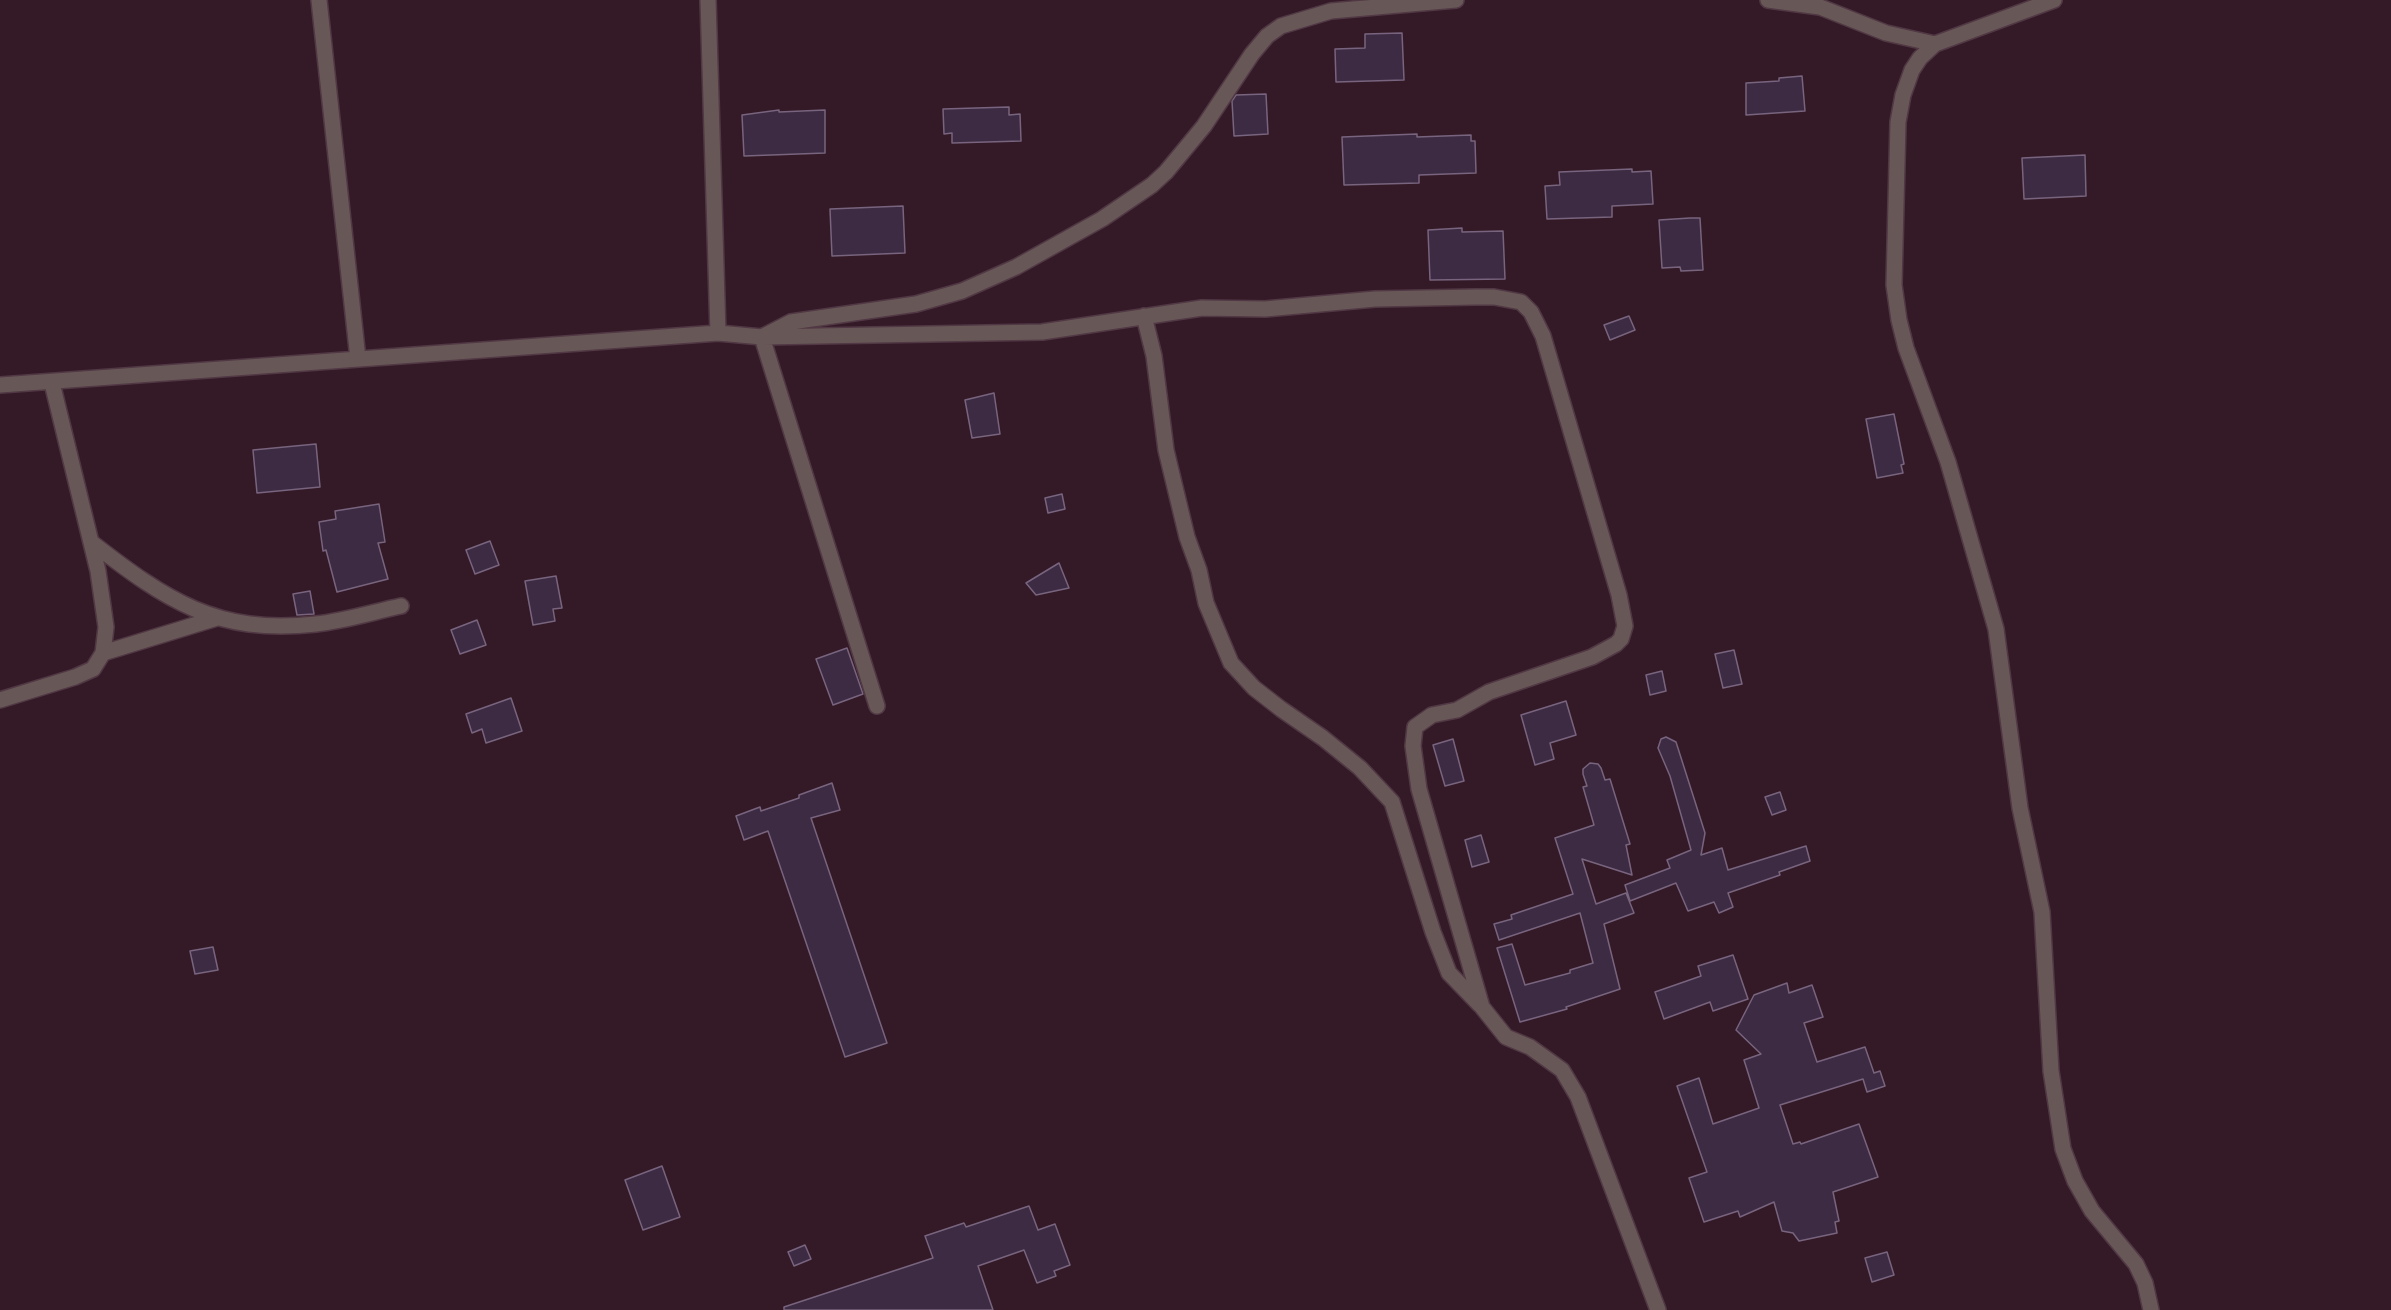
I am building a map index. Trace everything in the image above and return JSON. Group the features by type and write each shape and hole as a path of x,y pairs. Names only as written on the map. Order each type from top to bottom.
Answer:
{"street":[{"path":"319,0 358,359"},
{"path":"708,0 718,333"},
{"path":"762,337 791,322 915,304 962,291 1046,251 1130,201 1166,172 1204,126 1252,54 1267,36 1281,26 1331,6 1456,0"},
{"path":"1768,0 1820,7 1886,33 1935,44"},
{"path":"2054,0 1935,44 1920,58 1912,70 1903,95 1898,122 1894,285 1899,320 1909,357 1948,462 1996,629 2020,808 2042,912 2051,1071 2063,1149 2075,1181 2092,1211 2136,1264 2145,1282 2151,1310"},
{"path":"0,385 718,333 762,337 1042,332 1202,308 1265,309 1375,299 1475,297 1494,297 1521,302 1531,312 1543,336 1613,572 1625,626 1621,639 1616,644 1592,657 1489,692 1457,710 1432,715 1415,727 1413,746 1419,789 1482,1007"},
{"path":"1144,316 1154,356 1166,450 1187,537 1206,603 1231,663 1254,688 1360,768 1392,802 1433,932 1449,973 1482,1007 1506,1037 1530,1047 1562,1070 1578,1097 1658,1310"},
{"path":"762,337 877,706"},
{"path":"0,700 75,677 93,669 103,653 106,627 98,571 52,383"},
{"path":"91,542 144,583 180,604 217,618 262,626 316,624 401,606"},
{"path":"103,653 217,618"}],"building":[{"path":"1402,33 1404,80 1336,82 1335,49 1365,48 1365,34"},
{"path":"1802,76 1805,111 1746,115 1746,83 1779,81 1779,78"},
{"path":"1266,94 1268,134 1234,136 1232,101 1236,95"},
{"path":"1009,107 1009,115 1020,114 1021,141 952,143 952,133 944,134 943,109"},
{"path":"779,110 779,112 825,110 825,153 744,156 742,115"},
{"path":"1417,134 1417,137 1471,135 1471,141 1475,141 1476,173 1419,175 1419,183 1344,185 1342,137"},
{"path":"2085,155 2086,196 2024,199 2022,158"},
{"path":"1632,169 1632,172 1651,171 1653,204 1612,206 1612,217 1547,219 1545,186 1560,185 1559,172"},
{"path":"903,206 905,253 832,256 830,209"},
{"path":"1700,218 1703,270 1681,271 1680,267 1662,268 1659,220"},
{"path":"1462,228 1462,232 1503,231 1505,279 1430,280 1428,230"},
{"path":"1629,316 1635,330 1610,340 1604,325"},
{"path":"994,393 1000,434 972,438 965,400"},
{"path":"1894,414 1904,464 1901,465 1903,473 1877,478 1866,419"},
{"path":"316,444 320,487 257,493 253,450"},
{"path":"1062,494 1065,509 1048,513 1045,498"},
{"path":"379,504 385,542 378,543 388,579 337,592 326,550 323,551 319,522 336,519 335,511"},
{"path":"490,541 499,565 475,574 466,550"},
{"path":"1059,563 1069,588 1036,595 1026,583"},
{"path":"556,576 562,608 553,609 555,621 533,625 525,581"},
{"path":"310,591 314,614 297,615 293,594"},
{"path":"477,620 486,645 460,654 451,630"},
{"path":"847,648 863,694 833,705 816,659"},
{"path":"1734,650 1742,684 1723,688 1715,654"},
{"path":"1662,671 1666,691 1650,695 1646,675"},
{"path":"511,698 522,731 486,743 482,729 472,733 466,714"},
{"path":"1566,701 1576,735 1550,743 1554,759 1535,765 1521,715"},
{"path":"1666,737 1676,742 1705,833 1701,855 1722,848 1728,870 1806,846 1810,861 1779,872 1780,875 1728,893 1733,907 1719,913 1714,902 1688,911 1676,883 1630,901 1625,885 1670,868 1667,860 1691,850 1670,776 1658,748 1661,739"},
{"path":"1453,739 1464,781 1445,786 1433,745"},
{"path":"1590,763 1598,764 1605,780 1610,779 1630,844 1626,845 1632,875 1582,859 1596,904 1626,893 1634,913 1604,924 1620,989 1566,1007 1567,1009 1520,1022 1497,948 1512,944 1525,985 1570,973 1570,970 1593,963 1580,913 1499,940 1494,924 1512,919 1511,915 1573,894 1555,838 1594,825 1583,787 1587,786 1583,769"},
{"path":"832,783 840,810 811,818 887,1043 845,1057 768,831 744,840 736,816 760,807 761,811 799,798 799,795"},
{"path":"1780,792 1786,810 1772,815 1765,797"},
{"path":"1481,835 1489,862 1472,867 1465,840"},
{"path":"213,947 218,970 195,974 190,951"},
{"path":"1733,955 1748,999 1713,1011 1710,1002 1664,1019 1655,992 1701,976 1698,966"},
{"path":"1787,983 1789,993 1812,985 1823,1017 1804,1023 1817,1062 1865,1047 1874,1073 1880,1071 1885,1086 1867,1092 1863,1079 1780,1105 1793,1144 1800,1142 1801,1144 1859,1124 1878,1177 1833,1192 1839,1221 1835,1222 1837,1233 1799,1241 1793,1233 1782,1231 1774,1202 1740,1217 1738,1211 1704,1222 1689,1178 1707,1172 1677,1086 1699,1078 1713,1124 1759,1108 1744,1060 1761,1054 1736,1030 1754,995"},
{"path":"662,1166 680,1217 643,1230 625,1180"},
{"path":"1029,1206 1038,1230 1055,1224 1070,1265 1054,1271 1056,1276 1037,1283 1024,1250 978,1266 993,1310 784,1310 784,1307 933,1258 925,1236 964,1223 966,1227"},
{"path":"805,1245 811,1259 794,1266 788,1252"},
{"path":"1887,1252 1894,1275 1872,1282 1865,1258"}]}
